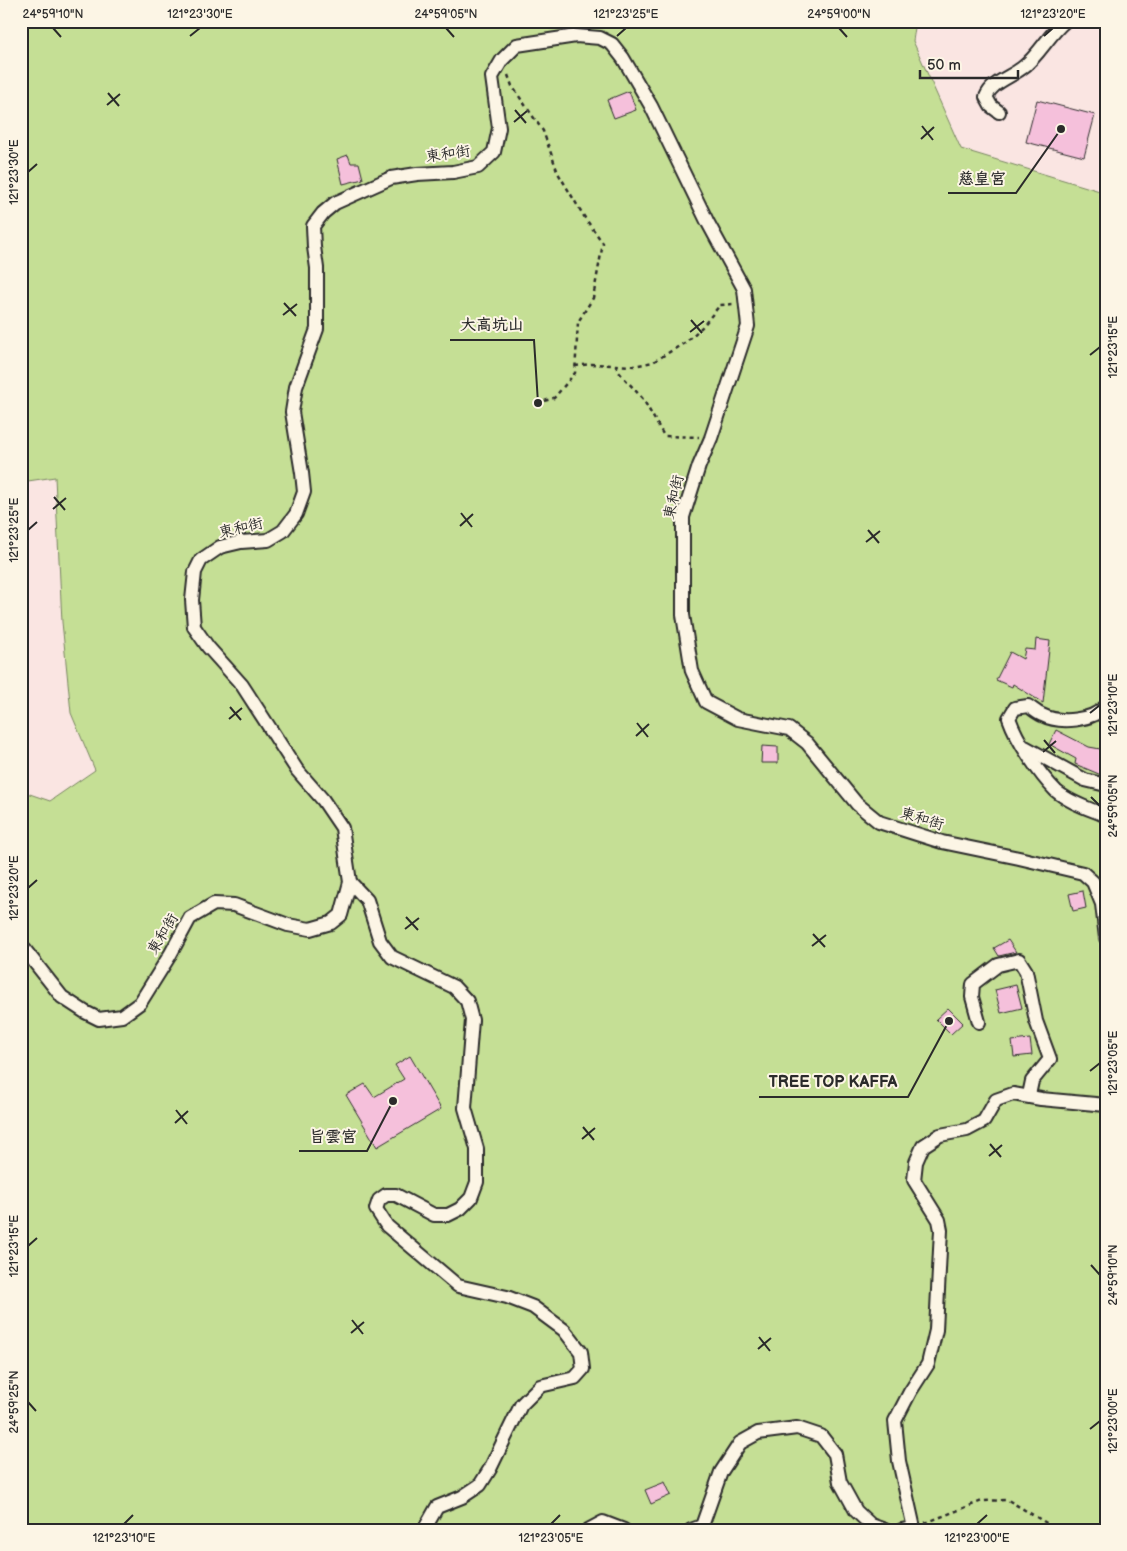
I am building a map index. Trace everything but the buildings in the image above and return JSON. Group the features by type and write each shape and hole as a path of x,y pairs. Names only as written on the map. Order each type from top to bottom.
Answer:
{"street":[{"path":"999,112 991,106 986,97 989,90 1003,79 1023,68 1065,21"},
{"name":"東和街","path":"21,945 62,997 85,1012 99,1018 122,1016 140,1003 190,918 214,904 234,905 288,925 310,929 331,923 341,915 350,882 342,828 323,800 297,770 242,685 208,647 194,627 192,600 195,572 201,560 220,547 241,542 268,540 283,531 296,514 304,492 292,412 296,387 317,329 317,268 313,226 323,213 335,203 391,178 453,172 478,167 494,152 499,128 492,77 502,60 517,45 576,36 600,38 612,44 623,58 651,106 707,221 744,289 748,326 683,517 682,615 692,671 706,702 738,719 789,729 807,743 857,804 879,822 942,842 1083,874 1093,882 1102,904 1106,938"},
{"path":"1106,706 1100,713 1084,718 1054,720 1041,715 1028,706 1015,708 1009,718 1022,746 1057,791 1080,806 1102,814 1106,813"},
{"path":"1022,746 1085,780 1106,785"},
{"path":"350,882 367,900 380,941 392,957 454,987 468,1001 472,1020 464,1108 477,1149 477,1182 471,1198 460,1209 448,1215 434,1215 396,1195 386,1195 378,1200 376,1209 387,1226 458,1286 507,1297 533,1307 564,1330 581,1352 583,1369 576,1378 540,1386 521,1405 490,1469 480,1485 462,1497 437,1507 424,1530"},
{"path":"979,1022 972,998 973,984 998,965 1019,960 1026,971 1036,1021 1050,1059 1032,1081 1029,1095"},
{"path":"908,1529 894,1421 928,1364 936,1330 941,1230 939,1220 914,1180 916,1162 924,1146 940,1135 967,1130 984,1121 996,1100 1014,1094 1029,1095 1041,1099 1106,1105"},
{"path":"691,1530 702,1526 721,1472 740,1443 758,1433 797,1428 821,1436 835,1454 840,1482 856,1511 871,1525 885,1530"},
{"path":"588,1530 603,1522 624,1530"}],"path":[{"path":"502,60 512,86 543,131 558,174 602,243 593,298 578,322 575,373 554,398 538,403"},
{"path":"575,366 591,364 634,366 653,362 686,342 704,326 720,305 745,302"},
{"path":"616,365 618,371 643,399 664,436 711,438"},
{"path":"908,1529 982,1501 1008,1500 1058,1530"}],"green space":[{"path":"21,21 916,21 913,41 961,149 1103,192 1106,189 1106,1530 21,1530 21,791 50,801 95,770 71,713 62,622 55,477 21,482"}],"place":[{"name":"慈皇宮","path":"1061,129"},
{"name":"大高坑山","path":"538,403"},
{"name":"TREE TOP KAFFA","path":"949,1021"},
{"name":"旨雲宮","path":"393,1101"}]}
